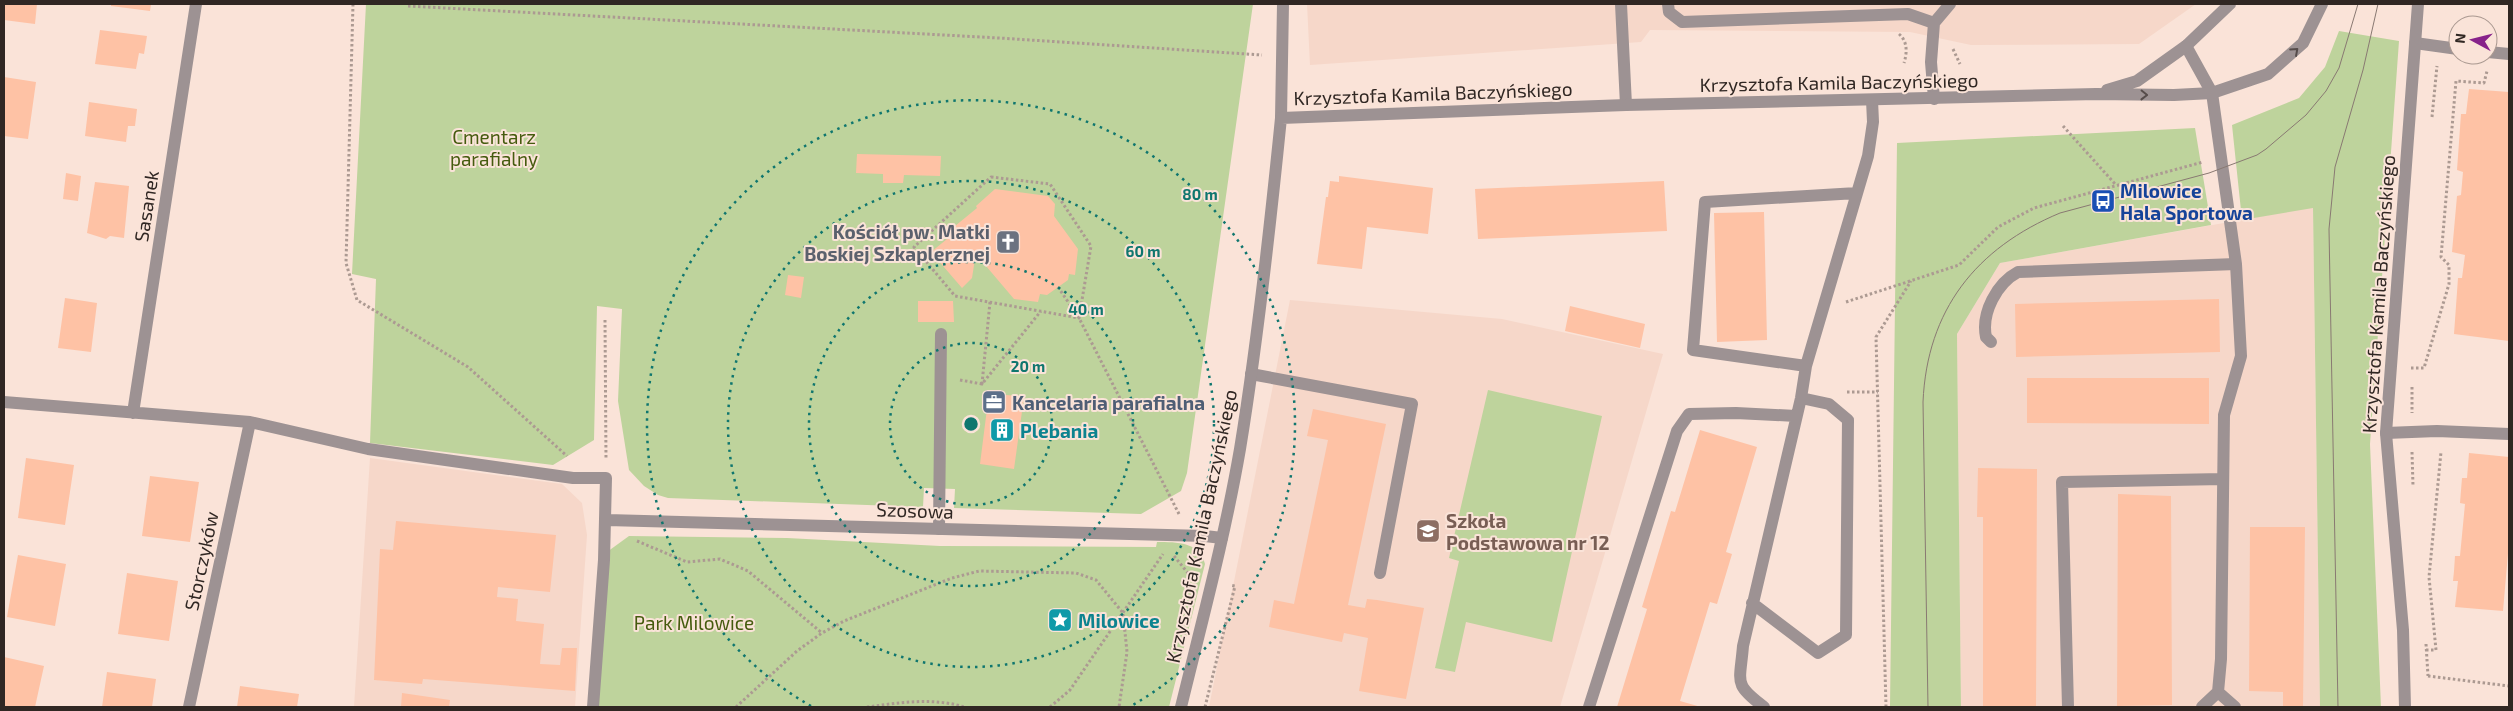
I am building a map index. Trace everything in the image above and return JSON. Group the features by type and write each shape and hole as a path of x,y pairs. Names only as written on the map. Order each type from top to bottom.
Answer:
{"street":[{"name":"Sasanek","path":"133,413 196,4"},
{"path":"1281,118 1282,4"},
{"path":"1621,4 1626,105"},
{"path":"1668,4 1669,12 1682,22 1908,14 1934,23"},
{"path":"1934,98 1931,62 1934,23 1950,4"},
{"name":"Krzysztofa Kamila Baczyńskiego","path":"2096,94 2137,81 2186,46 2230,4"},
{"name":"Krzysztofa Kamila Baczyńskiego","path":"1181,707 1222,538 1240,450 1251,374 1281,118 1626,105 2096,94 2174,96 2212,93 2268,74 2303,43 2322,4"},
{"name":"Krzysztofa Kamila Baczyńskiego","path":"2406,707 2403,630 2386,433 2390,354 2418,4"},
{"path":"2416,43 2448,48"},
{"path":"2186,46 2212,93 2236,264 2241,356 2224,416 2221,659 2218,692 2202,707"},
{"path":"1764,707 1745,693 1740,682 1743,646 1801,398 1806,366 1868,156 1873,122 1872,100"},
{"path":"1806,366 1693,350 1705,202 1857,193"},
{"path":"1991,342 1986,337 1986,317 2000,287 2008,277 2018,272 2236,264"},
{"path":"939,530 941,334"},
{"path":"1251,374 1412,404 1380,573"},
{"path":"1752,603 1818,653 1846,635 1848,420 1829,404 1801,398"},
{"path":"4,402 250,422 368,449 573,478 606,478 606,520 593,707"},
{"path":"1589,707 1677,431 1689,414 1736,412 1796,416"},
{"name":"Storczyków","path":"189,707 250,422"},
{"path":"2386,433 2509,434"},
{"path":"2068,707 2062,482 2223,479"},
{"name":"Szosowa","path":"606,520 939,530 1168,541 1222,538"},
{"path":"2218,692 2235,707"}],"path":[{"path":"353,4 346,263 357,300 468,367 575,462 573,478"},
{"path":"408,6 999,38 1262,55"},
{"path":"1896,32 1903,38 1907,52 1904,63"},
{"path":"1952,39 1952,48 1960,64"},
{"path":"2431,125 2436,66 2445,64"},
{"path":"2479,68 2494,70"},
{"path":"2411,368 2424,368 2449,284 2448,265 2441,257 2456,81 2484,83 2487,69"},
{"path":"2063,126 2116,185"},
{"path":"1841,304 1959,265 1998,227 2034,208 2220,157"},
{"path":"991,177 1050,184 1091,246 1079,318 955,296 914,246 991,177"},
{"path":"1886,707 1876,337 1911,281"},
{"path":"1050,707 1070,690 1123,613 1168,541 1169,522 1182,521 1079,318 1058,287"},
{"path":"990,302 982,384 1040,311"},
{"path":"605,320 606,478"},
{"path":"2412,358 2413,490"},
{"path":"1844,392 1878,392"},
{"path":"2426,650 2436,650 2429,577 2443,432"},
{"path":"606,520 642,544 687,562 720,559 748,571 822,633"},
{"path":"1168,541 1190,578 1235,586 1205,707"},
{"path":"736,707 797,651 822,633 844,622 952,578 979,571 1088,575 1096,580 1123,613 1127,652 1119,707"},
{"path":"2425,641 2428,676"},
{"path":"2404,675 2428,676 2509,686"},
{"path":"866,707 942,702 964,707"}],"shaded area":[{"path":"1307,4 2196,4 2139,44 1971,45 1910,32 1650,30 1641,42 1310,65"},
{"path":"2313,207 2320,707 1961,707 1957,334 2000,263"},
{"name":"Szkoła Podstawowa nr 12","path":"1290,300 1502,319 1663,354 1560,707 1209,707"},
{"path":"370,458 562,484 582,503 587,535 575,707 354,707"}],"green space":[{"name":"Cmentarz parafialny","path":"366,4 1253,4 1187,473 1181,491 1141,514 954,508 955,489 924,488 923,507 668,498 658,495 644,486 629,470 618,401 622,309 597,306 594,440 553,465 370,443 376,279 352,274"},
{"path":"2339,31 2399,41 2370,444 2381,707 2320,707 2313,208 2242,220 2232,125 2299,98 2325,67"},
{"path":"2195,128 2211,225 2000,263 1957,334 1961,707 1890,707 1897,143"},
{"path":"1488,390 1602,416 1552,642 1466,622 1455,672 1435,668 1459,561 1449,558"},
{"name":"Park Milowice","path":"629,536 787,538 940,546 1156,547 1157,542 1172,542 1193,547 1198,551 1205,564 1169,707 598,707 607,552"}],"building":[{"path":"4,4 37,4 35,24 4,20"},
{"path":"111,4 151,4 150,11 111,6"},
{"path":"100,30 147,36 144,54 139,53 136,69 95,64"},
{"path":"4,77 36,82 28,139 4,136"},
{"path":"2469,89 2509,92 2509,341 2454,334 2458,278 2462,278 2465,255 2452,252 2457,196 2461,195 2463,172 2457,170 2461,114 2466,114"},
{"path":"89,102 137,109 135,126 128,126 126,142 85,136"},
{"path":"857,154 941,156 940,176 904,175 903,183 883,183 883,174 856,173"},
{"path":"66,173 81,176 78,201 63,199"},
{"path":"1339,176 1433,188 1428,234 1367,227 1362,269 1317,264 1330,181 1339,182"},
{"path":"1664,181 1667,231 1478,239 1475,189"},
{"path":"95,182 129,186 124,238 110,236 106,239 87,233"},
{"name":"Kościół pw. Matki Boskiej Szkaplerznej","path":"995,189 1048,196 1055,204 1054,216 1078,249 1075,275 1069,274 1068,280 1047,295 1040,294 1038,302 1014,299 986,266 987,261 975,259 972,278 962,288 931,252 952,235 949,231 977,208 976,206"},
{"path":"1764,212 1767,340 1717,342 1714,213"},
{"path":"788,275 804,277 801,298 785,295"},
{"path":"65,298 97,303 91,352 58,348"},
{"path":"2219,299 2220,352 2016,357 2015,304"},
{"path":"918,301 953,301 954,322 918,322"},
{"path":"1570,306 1645,324 1640,348 1565,331"},
{"path":"2027,378 2209,378 2209,424 2027,423"},
{"name":"Plebania","path":"989,393 1024,397 1014,469 980,464"},
{"path":"1313,409 1386,424 1348,605 1365,608 1367,599 1424,608 1406,699 1359,691 1368,638 1344,633 1342,642 1269,627 1274,600 1294,604 1328,440 1307,436"},
{"path":"1700,430 1757,447 1726,552 1732,554 1717,604 1710,602 1680,701 1701,707 1617,707 1647,609 1642,607 1671,511 1675,512"},
{"path":"2469,453 2509,457 2509,542 2503,611 2455,607 2458,581 2453,581 2455,556 2460,556 2465,504 2460,503 2462,478 2467,478"},
{"path":"26,458 74,465 65,525 18,518"},
{"path":"1978,468 2037,469 2036,707 1983,707 1983,517 1977,517"},
{"path":"150,476 199,482 190,542 142,536"},
{"path":"2118,494 2171,496 2172,705 2117,706"},
{"path":"396,521 556,535 550,592 498,587 497,597 518,599 516,621 544,624 540,664 560,665 562,648 577,648 575,691 423,679 422,684 374,680 380,549 393,550"},
{"path":"2250,527 2305,527 2303,707 2283,707 2283,692 2249,691"},
{"path":"18,555 66,564 55,626 7,617"},
{"path":"127,573 178,581 169,641 118,634"},
{"path":"4,657 44,666 35,707 4,707"},
{"path":"107,672 156,679 152,707 102,707"},
{"path":"240,686 299,694 297,707 237,707"},
{"path":"402,693 450,700 449,707 401,707"}],"tram line":[{"path":"1928,707 1923,402 1927,369 1934,339 1946,311 1961,286 1981,264 2004,244 2030,227 2060,213 2209,173 2257,155 2266,149 2306,115 2326,91 2339,68 2358,4"},
{"path":"2338,707 2329,229 2335,167 2363,70 2378,4"}],"place":[{"name":"Milowice Hala Sportowa","path":"2103,201"},
{"name":"Kościół pw. Matki Boskiej Szkaplerznej","path":"1008,242"},
{"name":"Kancelaria parafialna","path":"994,402"},
{"name":"Plebania","path":"1002,430"},
{"name":"Szkoła Podstawowa nr 12","path":"1428,531"},
{"name":"Milowice","path":"1060,620"}]}
